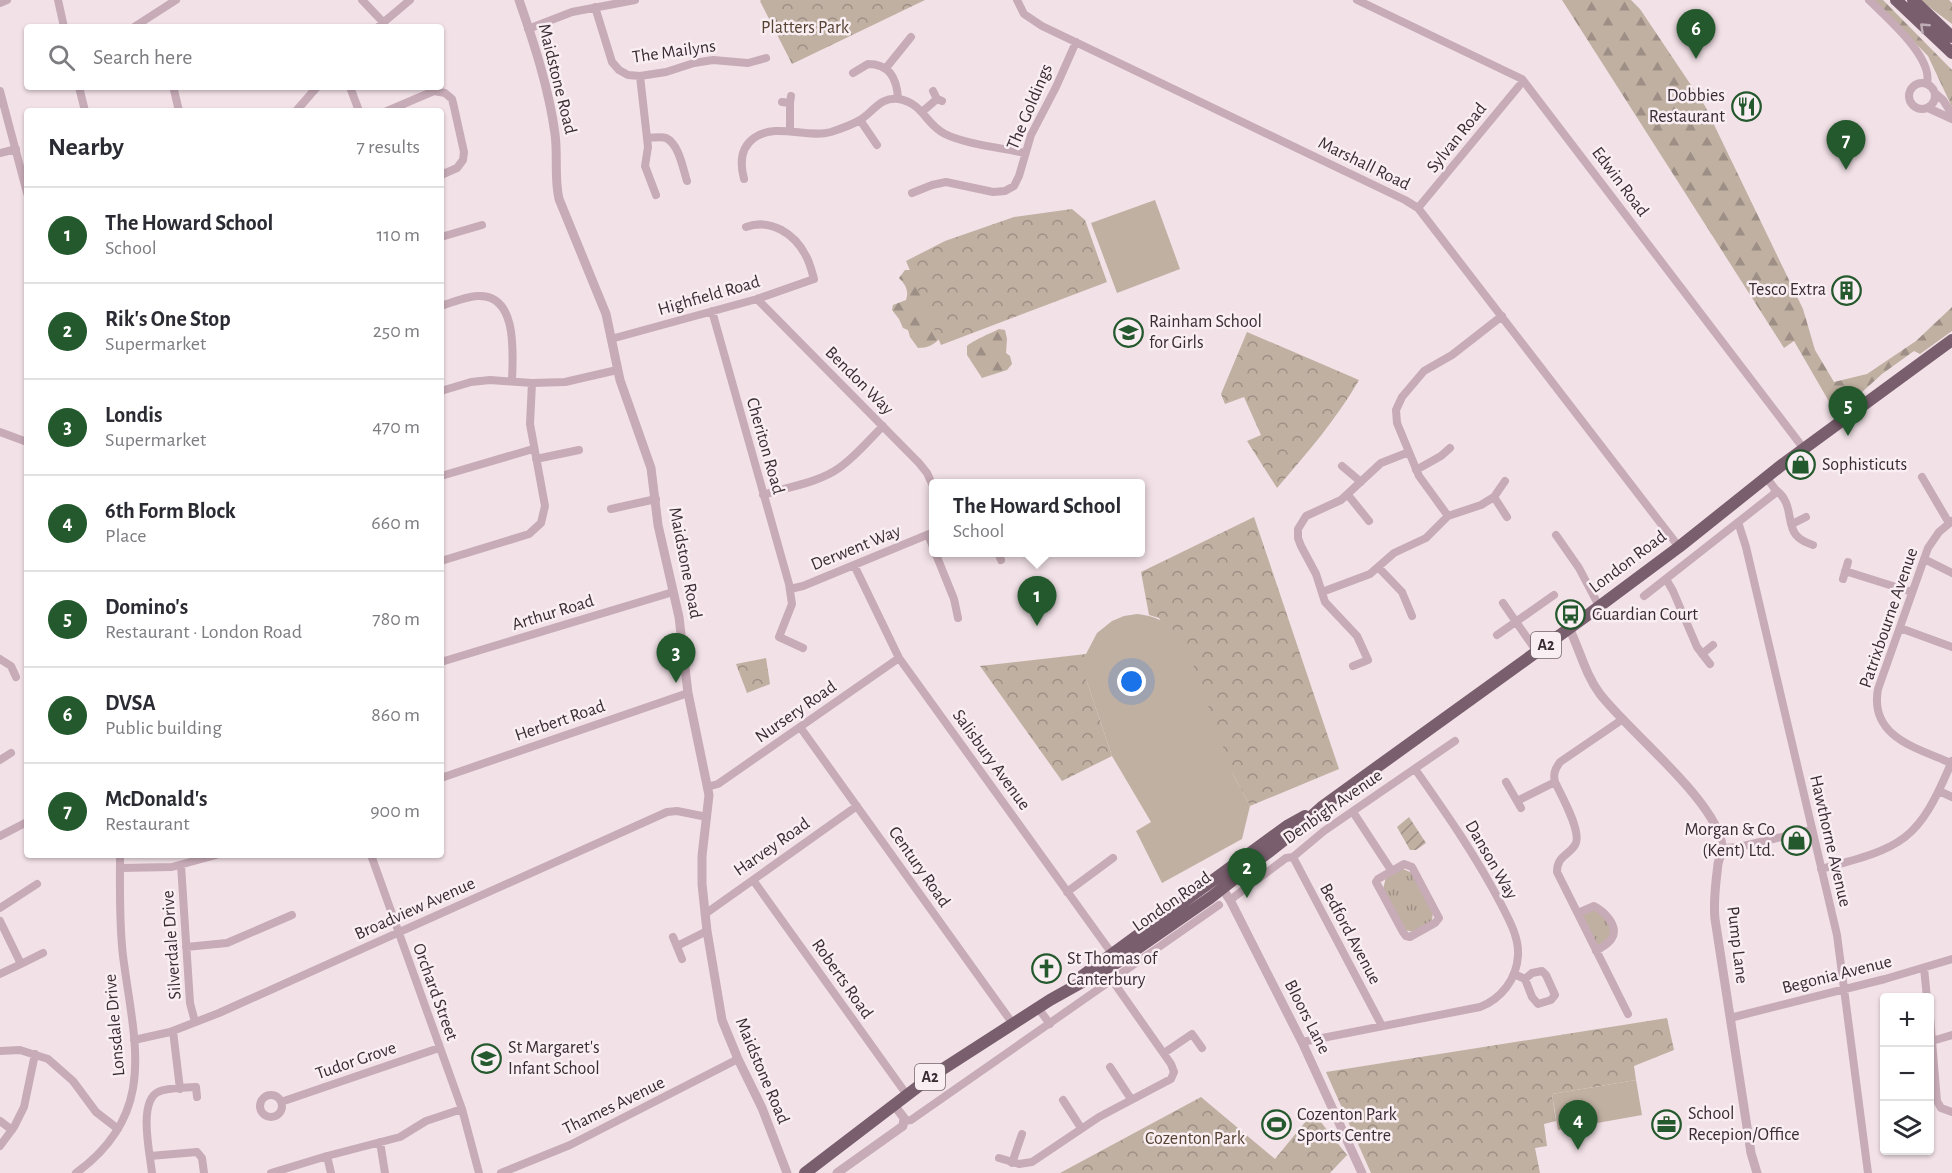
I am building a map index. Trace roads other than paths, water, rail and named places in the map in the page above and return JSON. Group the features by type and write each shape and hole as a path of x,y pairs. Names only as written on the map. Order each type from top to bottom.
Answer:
{"main road":[{"path":"1896,0 1952,54"},
{"path":"1913,0 1952,37"},
{"name":"London Road","path":"805,1173 947,1066 1115,958 1293,833 1321,807 1537,652 1766,477 1952,340"}],"street":[{"path":"0,3 7,0"},
{"path":"58,0 63,24"},
{"path":"139,24 176,0"},
{"path":"362,0 380,24 410,0"},
{"name":"Maidstone Road","path":"519,0 554,125 556,185 559,199 603,306 617,370 648,456 658,525 682,638 688,693 709,802 702,872 707,931 722,1020 738,1059 754,1089 787,1173"},
{"path":"528,29 572,12 635,0"},
{"name":"Marshall Road","path":"1017,0 1024,14 1031,21 1418,208 1678,546"},
{"name":"Edwin Road","path":"1357,0 1522,80 1804,449"},
{"path":"1869,0 1920,56 1927,69 1927,83"},
{"name":"The Mailyns","path":"596,6 612,62 624,73 640,76 666,72 703,61 721,59 748,63 766,58"},
{"path":"886,68 911,37"},
{"name":"The Goldings","path":"912,194 945,182 993,192 1005,192 1017,182 1031,135 1076,42"},
{"path":"853,73 868,64 886,68 894,77 898,99"},
{"path":"640,76 647,138 645,166 656,195"},
{"path":"1952,114 1932,86 1921,82 1913,86 1909,98 1916,108 1928,108 1952,119"},
{"name":"Sylvan Road","path":"1418,208 1519,86"},
{"path":"80,90 84,108"},
{"path":"174,90 178,108"},
{"path":"298,108 313,90"},
{"path":"351,90 358,108"},
{"path":"394,108 434,90 449,96 454,106 464,156 457,168 444,174"},
{"path":"0,91 24,176"},
{"path":"923,111 940,100 933,91"},
{"path":"1928,108 1934,102 1935,93"},
{"path":"740,176 742,155 753,139 766,133 790,131 822,134 860,120 881,102 898,99 923,111 932,125 948,136 1025,153"},
{"path":"788,100 790,131"},
{"path":"860,120 876,147 886,140"},
{"path":"647,138 663,137 670,141 687,181"},
{"path":"0,153 17,153 24,157"},
{"name":"Highfield Road","path":"611,339 757,299 814,279 807,257 787,234 769,224 759,223 746,227"},
{"path":"444,236 482,225"},
{"path":"444,305 480,296 489,297 502,306 511,335 512,380"},
{"name":"Bendon Way","path":"757,299 923,468 929,480"},
{"name":"Cheriton Road","path":"712,311 790,589"},
{"path":"1448,516 1416,470 1395,414 1402,397 1427,368 1452,355 1502,316"},
{"path":"444,390 480,381 565,382 617,370"},
{"path":"444,560 523,536 538,527 544,517 545,506 533,449 529,415 532,383"},
{"path":"763,495 818,478 838,469 883,426"},
{"path":"0,432 24,441"},
{"path":"1416,470 1441,456 1450,448"},
{"path":"444,475 533,449"},
{"path":"536,459 579,450"},
{"path":"1353,666 1368,660 1364,650 1353,630 1328,606 1316,574 1300,546 1298,529 1306,516 1348,495 1381,463 1409,452"},
{"path":"1342,466 1361,482"},
{"path":"1766,477 1786,502 1795,534 1813,545"},
{"path":"1922,477 1951,522"},
{"path":"1322,592 1359,579 1394,553 1422,541 1448,516 1482,505 1494,497 1505,481"},
{"path":"1644,596 1776,490"},
{"path":"1348,495 1369,521"},
{"path":"1494,497 1507,517"},
{"path":"611,509 656,499"},
{"path":"1792,524 1806,517"},
{"name":"Hawthorne Avenue","path":"1738,522 1746,546 1838,940 1868,1173"},
{"name":"Patrixbourne Avenue","path":"1951,522 1939,532 1928,548 1876,699 1880,719 1891,734 1905,743 1952,762"},
{"name":"Derwent Way","path":"790,589 803,586 929,534"},
{"path":"1556,535 1579,567 1599,606"},
{"path":"936,557 954,599 958,618"},
{"path":"1924,560 1952,573"},
{"path":"1848,562 1844,575 1912,592"},
{"name":"Salisbury Avenue","path":"854,565 899,658 1115,958"},
{"path":"1378,567 1399,588 1412,616"},
{"path":"1665,579 1673,591 1696,645 1710,664"},
{"path":"790,589 791,607 779,637 803,648"},
{"name":"Arthur Road","path":"444,661 673,592"},
{"path":"1497,635 1554,595"},
{"path":"1503,603 1537,652"},
{"path":"1569,628 1588,675 1601,695 1703,805 1715,824 1723,848 1739,847 1812,830"},
{"path":"1900,628 1952,647"},
{"path":"1702,654 1713,645"},
{"name":"Nursery Road","path":"707,787 718,784 899,658"},
{"path":"0,659 11,666 16,677"},
{"name":"Herbert Road","path":"444,777 688,693"},
{"path":"1623,719 1560,762 1555,770 1555,782 1578,832 1575,846 1562,856 1557,872 1628,1014"},
{"name":"Century Road","path":"800,727 1013,1024"},
{"name":"Denbigh Avenue","path":"1230,900 1286,858 1293,856 1308,843 1455,741"},
{"path":"0,760 11,753"},
{"path":"1821,869 1876,854 1898,843 1925,818 1952,762"},
{"name":"Danson Way","path":"1415,769 1480,864 1510,923 1518,948 1514,974"},
{"path":"1506,782 1519,804 1555,782"},
{"path":"1939,791 1952,797"},
{"name":"Harvey Road","path":"705,914 857,806"},
{"name":"Broadview Avenue","path":"134,1040 173,1031 195,1022 667,812 707,817"},
{"path":"1353,812 1391,870"},
{"path":"0,836 24,824"},
{"name":"Pump Lane","path":"1723,848 1719,858 1714,912 1751,1153 1757,1173"},
{"name":"Bedford Avenue","path":"1293,856 1293,861 1382,1026"},
{"name":"Lonsdale Drive","path":"76,1173 100,1153 118,1129 134,1089 136,1065 134,1040 121,936 120,858"},
{"path":"120,868 182,865 206,858"},
{"name":"Orchard Street","path":"372,858 462,1109 479,1173"},
{"path":"1067,892 1113,858"},
{"path":"1404,864 1411,866 1439,918 1435,923 1410,937 1403,932 1377,882 1391,870 1404,864"},
{"name":"Silverdale Drive","path":"182,865 190,1003 195,1022"},
{"name":"Roberts Road","path":"753,880 907,1095"},
{"path":"0,908 37,884"},
{"name":"Bloors Lane","path":"1219,884 1230,900 1302,1042 1362,1173"},
{"path":"837,1173 900,1129 905,1121 911,1120 1219,905"},
{"path":"1578,913 1594,906 1602,910 1608,918 1614,931 1612,938 1607,945 1596,951"},
{"path":"186,947 227,943 292,915"},
{"path":"0,921 21,964"},
{"path":"677,946 707,931"},
{"path":"673,937 682,959"},
{"path":"0,974 44,953"},
{"name":"Begonia Avenue","path":"1730,1018 1952,959"},
{"path":"1924,968 1927,993"},
{"path":"1302,1042 1480,1007 1488,1004 1500,994 1514,974 1525,979 1532,997 1538,1004 1551,1000 1555,995 1542,971 1532,973 1525,979"},
{"path":"999,1158 1012,1163 1028,1163 1036,1160 1081,1128 1171,1079 1173,1068 1112,980"},
{"path":"1038,1008 1050,1024"},
{"path":"1164,1053 1190,1030 1202,1048"},
{"path":"173,1031 180,1089"},
{"path":"1934,1040 1952,1035"},
{"path":"1932,1047 1937,1101 1941,1108 1952,1112"},
{"name":"Tudor Grove","path":"281,1102 440,1048"},
{"path":"0,1051 15,1049 48,1059 64,1071 96,1112 118,1129"},
{"path":"0,1146 12,1130 27,1100 35,1054"},
{"name":"Thames Avenue","path":"501,1173 570,1145 738,1059"},
{"path":"1110,1067 1131,1099"},
{"path":"152,1173 147,1104 159,1092 180,1089 196,1087 197,1097"},
{"path":"1063,1100 1081,1128"},
{"path":"894,1105 905,1121"},
{"path":"272,1173 400,1137 426,1121 462,1109"},
{"path":"0,1121 12,1130"},
{"path":"1012,1163 1022,1134"},
{"path":"380,1142 385,1173"},
{"path":"150,1156 197,1152 202,1158 204,1173"},
{"path":"327,1156 331,1173"}],"place":[{"name":"DVSA","path":"1696,59"},
{"name":"Dobbies Restaurant","path":"1746,106"},
{"name":"McDonald's","path":"1846,170"},
{"name":"Tesco Extra","path":"1847,290"},
{"name":"Rainham School for Girls","path":"1128,332"},
{"name":"Domino's","path":"1848,436"},
{"name":"Sophisticuts","path":"1801,465"},
{"name":"Guardian Court","path":"1571,615"},
{"name":"The Howard School","path":"1037,626"},
{"name":"Londis","path":"676,683"},
{"name":"Morgan & Co (Kent) Ltd.","path":"1796,840"},
{"name":"Rik's One Stop","path":"1247,898"},
{"name":"St Thomas of Canterbury","path":"1046,969"},
{"name":"St Margaret's Infant School","path":"487,1058"},
{"name":"School Recepion/Office","path":"1667,1124"},
{"name":"Cozenton Park Sports Centre","path":"1276,1125"},
{"name":"6th Form Block","path":"1578,1150"}],"park label":[{"name":"Platters Park","path":"805,28"},
{"name":"Cozenton Park","path":"1195,1139"}]}
